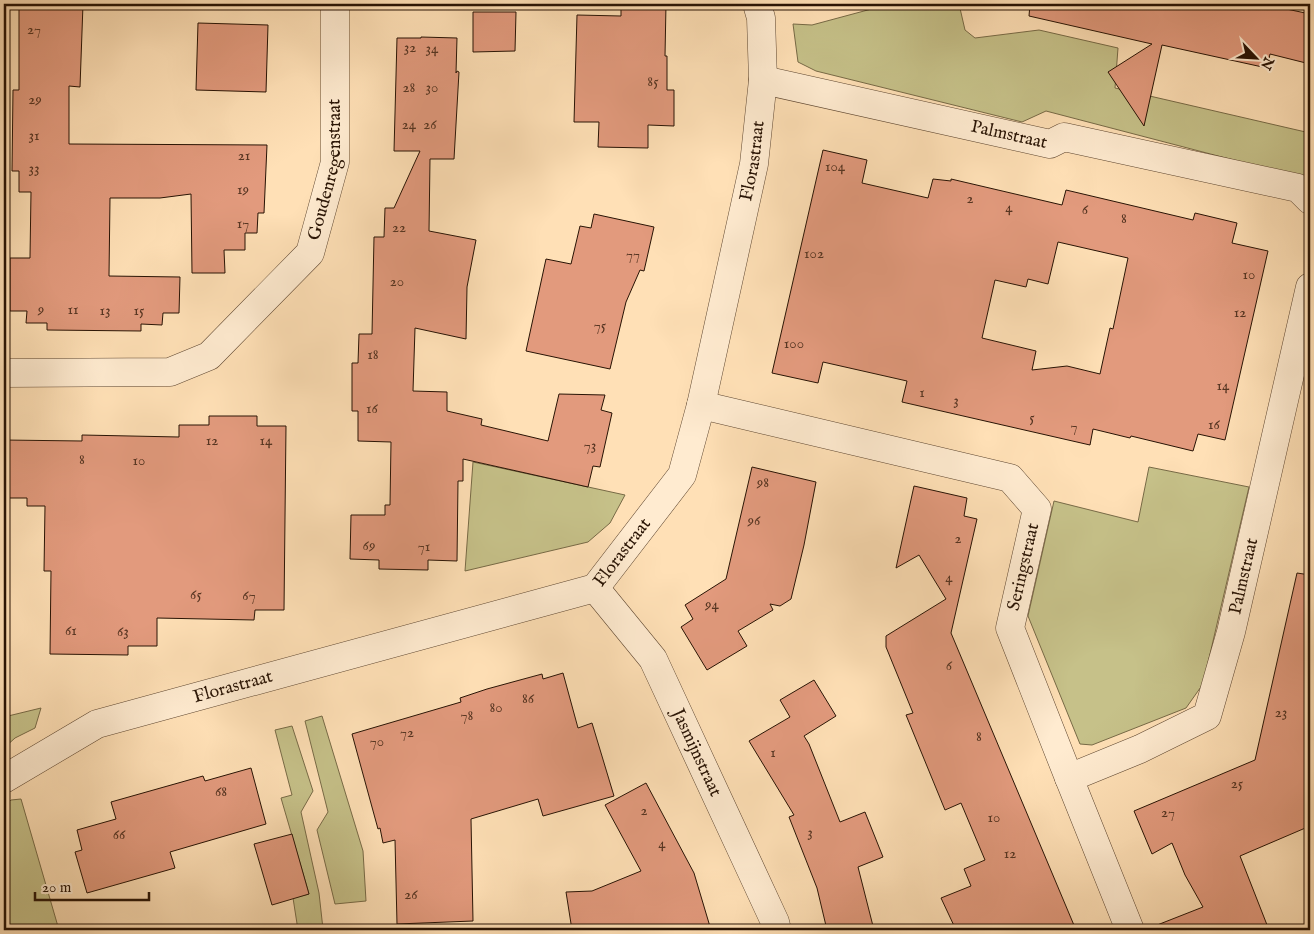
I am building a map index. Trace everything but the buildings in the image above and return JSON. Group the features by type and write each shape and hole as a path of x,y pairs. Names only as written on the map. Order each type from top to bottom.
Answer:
{"street":[{"name":"Goudenregenstraat","path":"4,373 170,372 209,356 310,253 335,162 335,4"},
{"name":"Florastraat","path":"4,779 97,724 595,588 682,475 701,405 754,164 763,80 761,18 757,4"},
{"name":"Palmstraat","path":"763,80 1050,144 1064,137 1298,188 1310,200"},
{"name":"Palmstraat","path":"1069,778 1140,749 1207,716 1230,632 1310,287"},
{"name":"Seringstraat","path":"701,405 1010,478 1038,509 1010,628 1130,930"},
{"name":"Jasmijnstraat","path":"595,588 652,659 775,922 776,930"}],"shaded area":[{"path":"890,4 959,4 965,30 975,38 1039,30 1118,48 1115,88 1310,133 1310,180 1046,111 1022,122 816,71 798,62 793,24 812,25"},
{"path":"473,462 625,495 610,523 588,542 465,571"},
{"path":"1149,467 1249,487 1203,684 1186,708 1092,745 1080,744 1028,616 1054,501 1138,522"},
{"path":"41,708 35,728 15,738 4,748 4,717"},
{"path":"322,716 363,851 366,901 335,904 317,830 328,812 305,721"},
{"path":"292,726 313,791 301,812 319,893 323,929 321,930 298,930 293,898 309,894 281,798 292,795 275,730"},
{"path":"21,799 59,930 4,930 4,807 11,800"}]}
